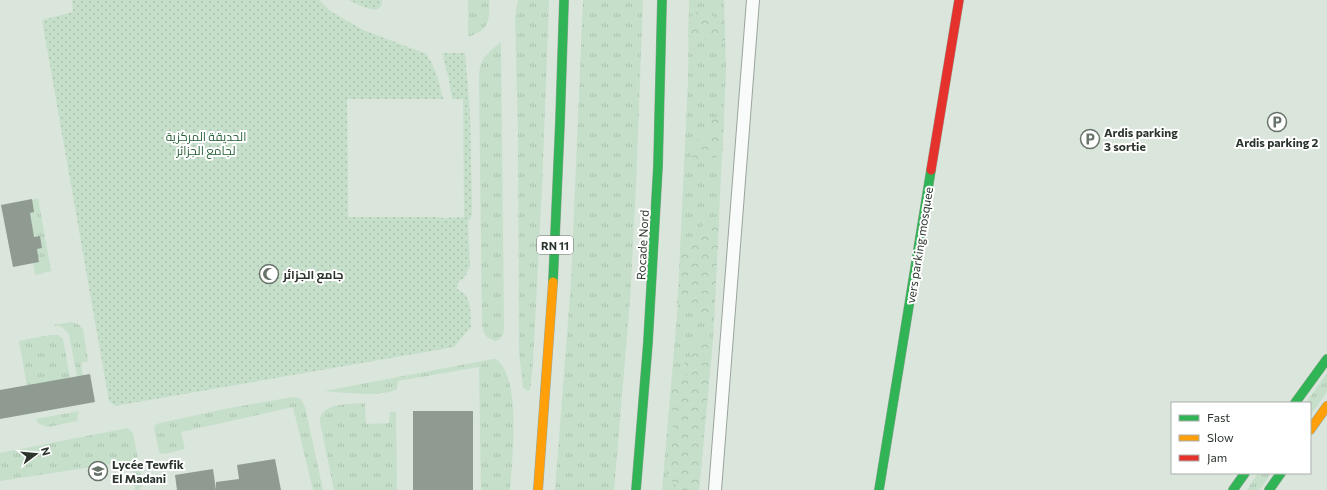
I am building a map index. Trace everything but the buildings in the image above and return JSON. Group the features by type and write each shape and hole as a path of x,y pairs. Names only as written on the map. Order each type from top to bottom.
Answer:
{"main road":[{"name":"RN 11","path":"538,490 544,420 554,256 564,0"},
{"name":"Rocade Nord","path":"636,490 649,326 658,166 662,0"},
{"name":"vers parking mosquee","path":"879,490 959,0"},
{"path":"658,166 662,202 663,243"},
{"path":"1296,402 1327,359"},
{"path":"1311,429 1327,406"},
{"path":"1233,490 1244,474"},
{"path":"1269,490 1279,474"}],"street":[{"path":"715,490 753,0"}],"green space":[{"name":"الحديقة المركزية لجامع الجزائر","path":"72,0 319,0 330,11 363,30 424,53 428,56 434,67 443,99 347,99 348,217 464,217 463,99 452,99 442,53 465,53 470,114 472,211 471,218 468,221 470,266 464,278 458,282 457,289 466,296 470,305 471,327 454,347 115,406 109,401 42,20 73,12"},
{"path":"349,0 382,0 381,6 378,9 369,9"},
{"path":"468,0 489,0 489,14 487,24 484,28 468,37"},
{"path":"518,0 549,0 542,188 533,362 530,390 528,391 523,388 519,352 518,136 515,16"},
{"path":"583,0 643,0 630,300 614,490 555,490 571,282"},
{"path":"689,0 724,0 726,71 713,339 699,490 662,490 677,316 688,80"},
{"path":"704,10 716,18 721,18 724,16 725,41 688,36 691,16"},
{"path":"501,42 504,330 502,337 496,341 488,338 484,333 482,324 479,83 481,63 483,59"},
{"path":"713,117 719,117 724,120 722,156 718,156 700,163 690,155 689,147 708,132 708,124"},
{"path":"38,198 51,271 35,275 33,263 39,261 37,249 42,248 40,236 27,238 32,200"},
{"path":"719,218 714,324 699,320 696,315 696,308 694,306 677,304 678,297 685,290 679,280 682,244 686,241 688,245 692,246 702,225"},
{"path":"72,322 78,324 83,329 88,361 81,363 83,376 77,377 69,334 62,327 53,325"},
{"path":"50,335 58,335 63,339 70,378 27,386 19,341"},
{"path":"704,335 713,339 699,490 679,490 672,481 669,480 667,471 673,440 671,387 674,380 684,379 688,373 684,362 685,358 691,370 695,368 690,356 690,343 692,340 698,342"},
{"path":"496,359 504,369 509,383 512,401 514,420 510,490 481,490 479,367 398,381 397,389 390,392 361,394 324,391"},
{"path":"1327,373 1327,392 1311,415 1311,402 1307,402"},
{"path":"293,397 301,399 305,407 323,490 313,490 293,407 181,432 185,449 165,454 160,453 159,451 154,428 156,424 224,409"},
{"path":"365,403 366,424 389,423 390,412 396,412 397,490 334,490 320,422 321,415 330,407 337,405"},
{"path":"79,411 77,421 48,427 39,424 36,419"},
{"path":"128,428 133,433 143,485 139,490 135,490 131,461 0,481 0,453"},
{"path":"1257,474 1270,474 1260,490 1247,490"}],"traffic: fast":[{"path":"553,282 564,0"},
{"path":"636,490 648,342 658,166 662,0"},
{"path":"879,490 931,170"},
{"path":"1296,402 1327,359"},
{"path":"1233,490 1244,474"},
{"path":"1269,490 1280,474"}],"traffic: slow":[{"path":"538,490 553,282"},
{"path":"1311,429 1327,406"}],"traffic: jam":[{"path":"931,170 959,0"}],"place":[{"name":"Ardis parking 2","path":"1277,122"},
{"name":"Ardis parking 3 sortie","path":"1090,139"},
{"name":"جامع الجزائر","path":"269,274"},
{"name":"Lycée Tewfik El Madani","path":"98,471"}]}
